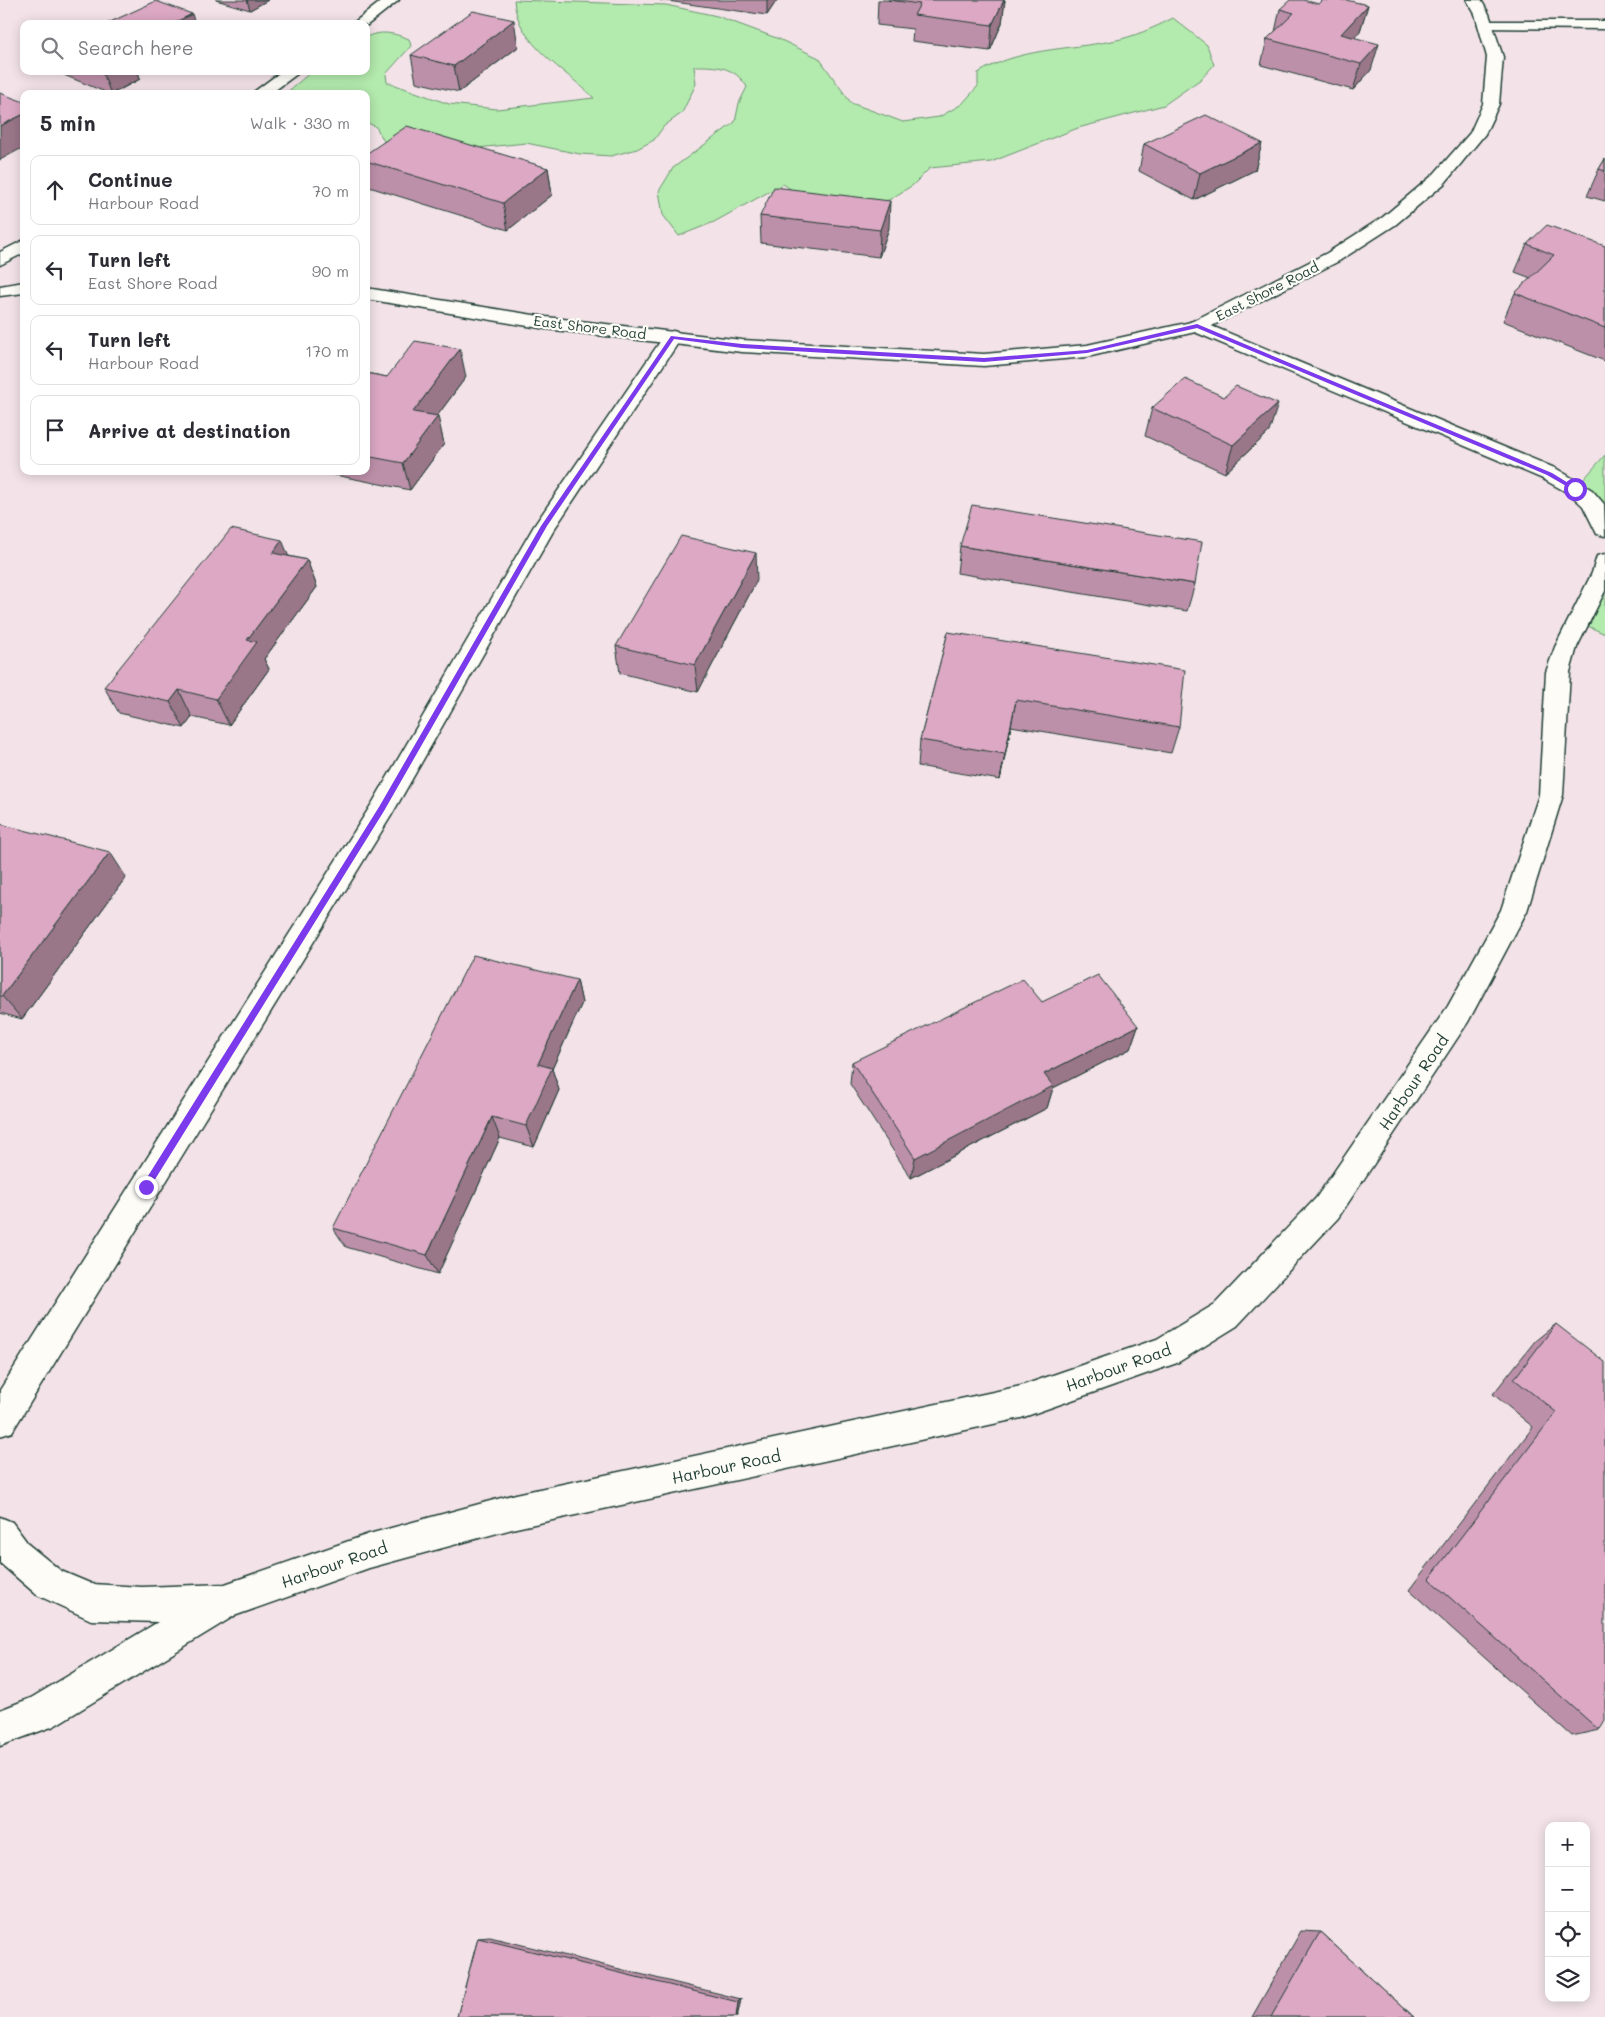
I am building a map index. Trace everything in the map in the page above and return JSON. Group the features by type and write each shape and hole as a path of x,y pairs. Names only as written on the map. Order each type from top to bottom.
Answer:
{"street":[{"path":"364,20 392,0"},
{"name":"East Shore Road","path":"370,294 546,322 742,346 984,360 1087,351 1197,326 1333,257 1389,221 1439,179 1477,134 1491,104 1494,57 1485,25 1474,0"},
{"path":"1485,25 1605,25"},
{"path":"265,90 287,75"},
{"path":"0,260 20,248"},
{"path":"0,291 20,288"},
{"path":"1197,326 1550,474 1584,494 1600,512 1605,529"},
{"path":"0,1420 382,809 545,526 673,337"},
{"name":"Harbour Road","path":"0,1728 41,1713 226,1602 369,1551 516,1511 1021,1402 1166,1352 1226,1315 1327,1208 1436,1050 1458,1014 1514,911 1551,795 1558,672 1566,647 1603,573 1605,561"},
{"name":"Harbour Road","path":"0,1534 17,1557 49,1583 91,1602 142,1605 226,1602"}],"green space":[{"path":"514,0 666,5 717,16 779,39 819,58 851,103 903,122 939,117 962,104 978,86 978,73 994,65 1026,54 1120,39 1143,32 1173,18 1207,45 1214,65 1201,79 1164,105 1078,128 991,162 930,168 913,185 889,200 858,205 803,197 783,184 714,222 679,236 663,215 659,191 673,168 735,122 739,103 747,87 731,71 710,66 694,66 696,84 682,113 664,126 654,140 637,149 611,156 580,154 526,143 379,158 384,141 376,127 370,124 370,90 290,90 307,75 370,75 370,36 382,33 409,39 411,46 386,74 387,82 449,104 497,109 594,98 544,55 524,30 517,16"},
{"path":"1605,455 1605,529 1600,512 1575,489"},
{"path":"1605,561 1605,634 1579,622"}],"building":[{"path":"888,0 1004,0 992,25 914,15 920,4"},
{"path":"1290,0 1303,0 1319,4 1323,0 1346,0 1368,5 1341,34 1379,44 1361,64 1267,39 1294,13 1280,9"},
{"path":"156,1 192,14 180,20 115,20"},
{"path":"473,11 514,20 454,66 411,55"},
{"path":"0,93 20,100 20,116 0,126"},
{"path":"1206,115 1262,143 1200,173 1144,144"},
{"path":"407,126 548,168 503,203 370,162 370,151"},
{"path":"1605,159 1605,171 1599,169"},
{"path":"774,187 890,201 880,230 760,216"},
{"path":"1547,225 1605,246 1605,328 1515,293 1554,255 1527,244"},
{"path":"415,341 460,349 413,412 438,416 403,463 370,457 370,374 387,377"},
{"path":"1185,379 1224,397 1236,386 1278,404 1233,445 1152,408"},
{"path":"972,505 1202,542 1195,584 960,546"},
{"path":"231,529 282,540 273,553 307,560 247,640 257,642 216,699 179,690 170,702 104,687"},
{"path":"681,536 756,553 695,665 616,646"},
{"path":"948,632 1185,670 1179,727 1016,700 1005,754 920,740"},
{"path":"0,824 110,852 2,996 0,996"},
{"path":"473,955 577,980 538,1064 552,1068 526,1126 492,1117 427,1255 333,1228"},
{"path":"1098,975 1138,1026 1044,1074 1053,1086 915,1158 852,1062 1023,979 1042,1002"},
{"path":"1556,1324 1605,1362 1605,1720 1599,1730 1429,1579 1556,1412 1514,1379"},
{"path":"1320,1932 1414,2017 1271,2017"},
{"path":"478,1938 738,2002 736,2017 457,2017"}],"route":[{"path":"146,1187 382,809 545,526 673,337 742,346 984,360 1087,351 1197,326 1550,474 1575,489"}]}
